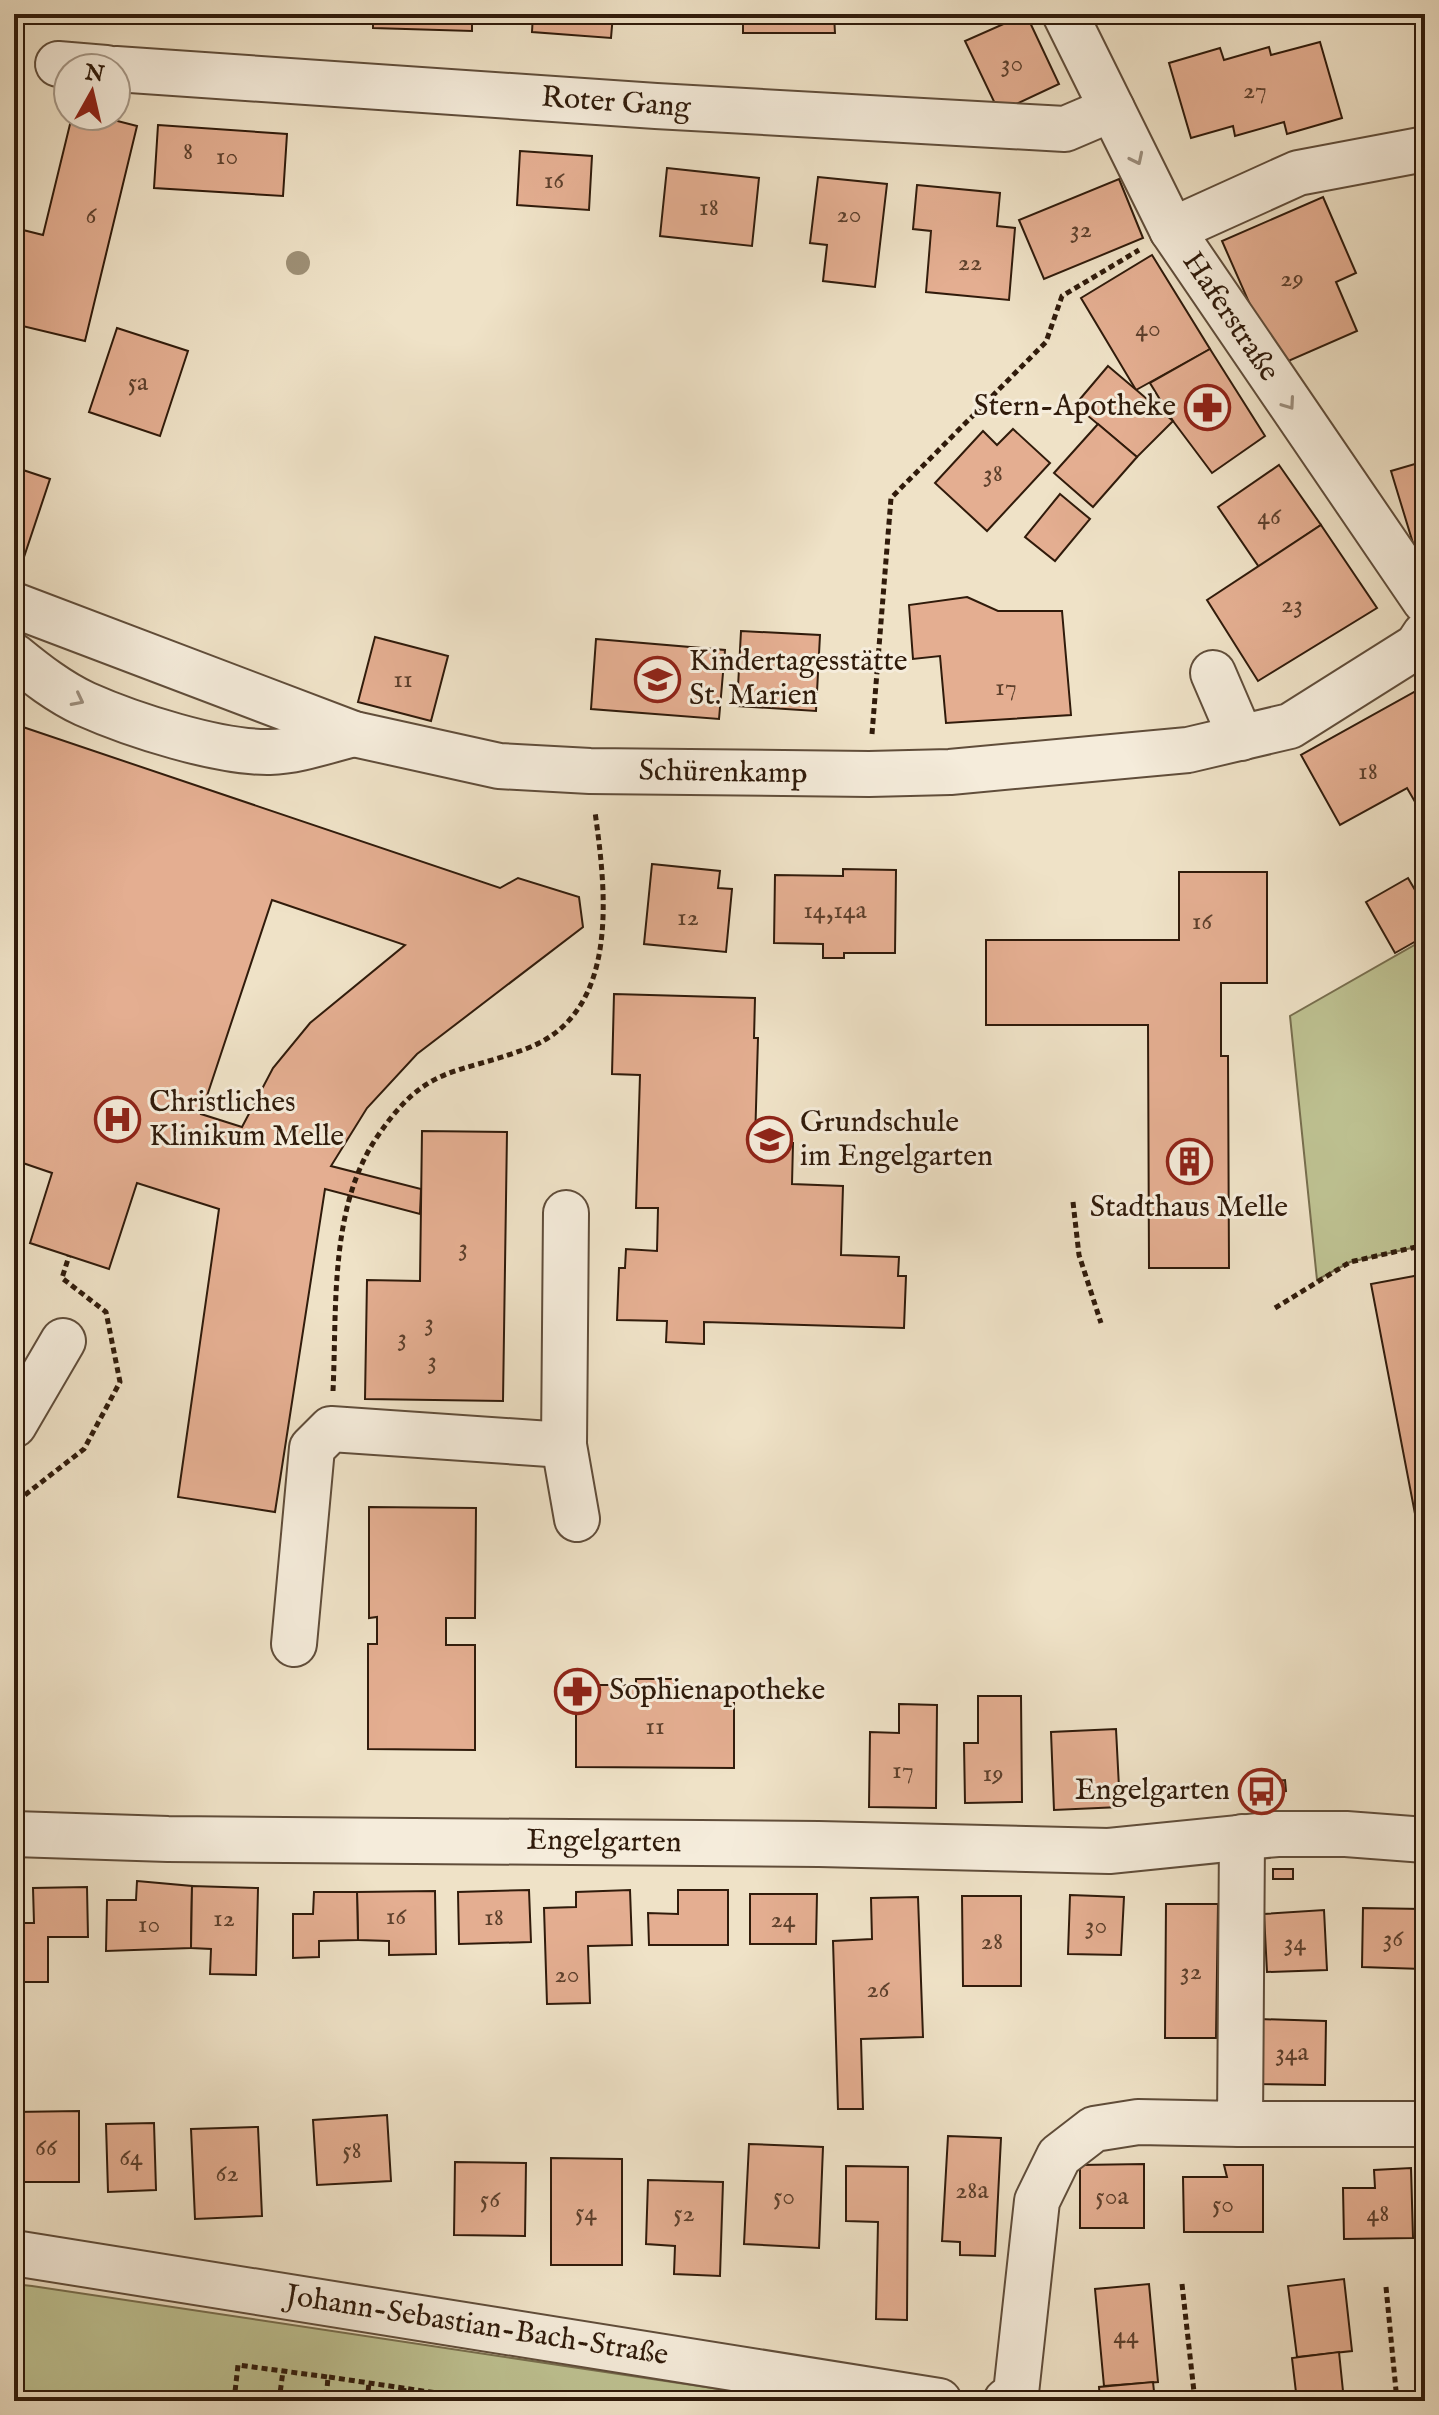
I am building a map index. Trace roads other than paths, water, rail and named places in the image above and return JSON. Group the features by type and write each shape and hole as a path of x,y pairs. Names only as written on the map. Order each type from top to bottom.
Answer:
{"street":[{"name":"Haferstraße","path":"1065,14 1172,230 1425,601"},
{"name":"Roter Gang","path":"132,70 640,105 1065,129 1112,109"},
{"path":"1172,230 1298,173 1425,149"},
{"name":"Schürenkamp","path":"14,605 354,734 499,766 590,771 950,772 1188,750 1290,726 1417,646 1425,634"},
{"path":"14,656 47,683 85,704 194,741 234,750 271,752 310,746 354,734"},
{"path":"1213,673 1241,738"},
{"path":"566,1213 564,1445 577,1519"},
{"path":"14,1425 63,1341"},
{"path":"294,1644 312,1448 331,1429 564,1445"},
{"name":"Engelgarten","path":"16,1834 168,1839 819,1844 1109,1851 1242,1837 1346,1834 1425,1840"},
{"path":"1240,2124 1242,1837"},
{"path":"1006,2401 1016,2393 1037,2201 1059,2156 1094,2129 1138,2122 1425,2124"},
{"name":"Johann-Sebastian-Bach-Straße","path":"14,2253 939,2401"}],"place":[{"name":"Stern-Apotheke","path":"1207,407"},
{"name":"Kindertagesstätte St. Marien","path":"658,679"},
{"name":"Christliches Klinikum Melle","path":"118,1120"},
{"name":"Grundschule im Engelgarten","path":"769,1140"},
{"name":"Stadthaus Melle","path":"1189,1162"},
{"name":"Sophienapotheke","path":"578,1691"},
{"name":"Engelgarten","path":"1261,1791"}]}
